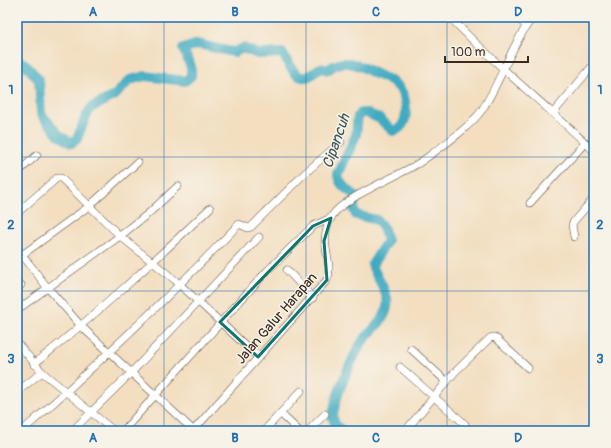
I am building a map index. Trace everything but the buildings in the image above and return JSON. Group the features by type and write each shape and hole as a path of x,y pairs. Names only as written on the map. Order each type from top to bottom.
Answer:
{"street":[{"path":"450,17 480,49 554,112 594,151"},
{"path":"517,17 526,26"},
{"name":"Jalan Galur Harapan","path":"193,431 258,357 313,298 329,277 324,241 331,218 340,208 358,196 421,162 469,124 481,111 526,26 533,17"},
{"path":"554,112 594,64"},
{"path":"22,431 66,393 108,351 179,285 239,224 248,228 252,227 304,174 341,142"},
{"path":"530,203 585,143"},
{"path":"17,173 37,155"},
{"path":"22,255 88,207 138,162"},
{"path":"17,213 59,177 88,207 120,236 199,302 258,357"},
{"path":"17,310 120,236 143,218 178,186"},
{"path":"574,237 572,225 574,221 594,198"},
{"path":"34,364 82,327 210,208"},
{"path":"124,431 157,396 220,322 267,270 313,226 331,218"},
{"path":"72,431 132,373 259,237"},
{"path":"17,248 47,287 82,327 193,431"},
{"path":"287,270 313,298"},
{"path":"405,431 434,396 487,340 492,337 498,340 528,368"},
{"path":"18,348 66,393 114,431"},
{"path":"411,349 447,382"},
{"path":"400,366 466,424"},
{"path":"17,392 42,372"},
{"path":"264,431 301,391"},
{"path":"281,414 299,431"},
{"path":"308,431 325,414"}],"highlighted area":[{"path":"331,218 324,241 327,280 258,357 220,322 313,226"}],"waterway":[{"name":"Cipancuh","path":"17,60 25,64 39,80 41,114 59,135 71,143 77,139 86,116 92,107 114,96 130,80 145,76 185,81 191,76 191,67 183,49 198,44 235,52 243,48 258,54 282,53 295,73 302,77 307,77 321,68 328,70 339,64 345,63 357,65 395,83 398,86 403,94 406,107 405,120 402,125 399,129 393,131 380,119 367,113 361,113 358,116 356,135 338,175 341,183 357,197 353,208 356,215 377,220 384,229 387,241 372,265 386,294 387,306 378,325 359,347 339,391 333,418 335,424 342,431"}]}
